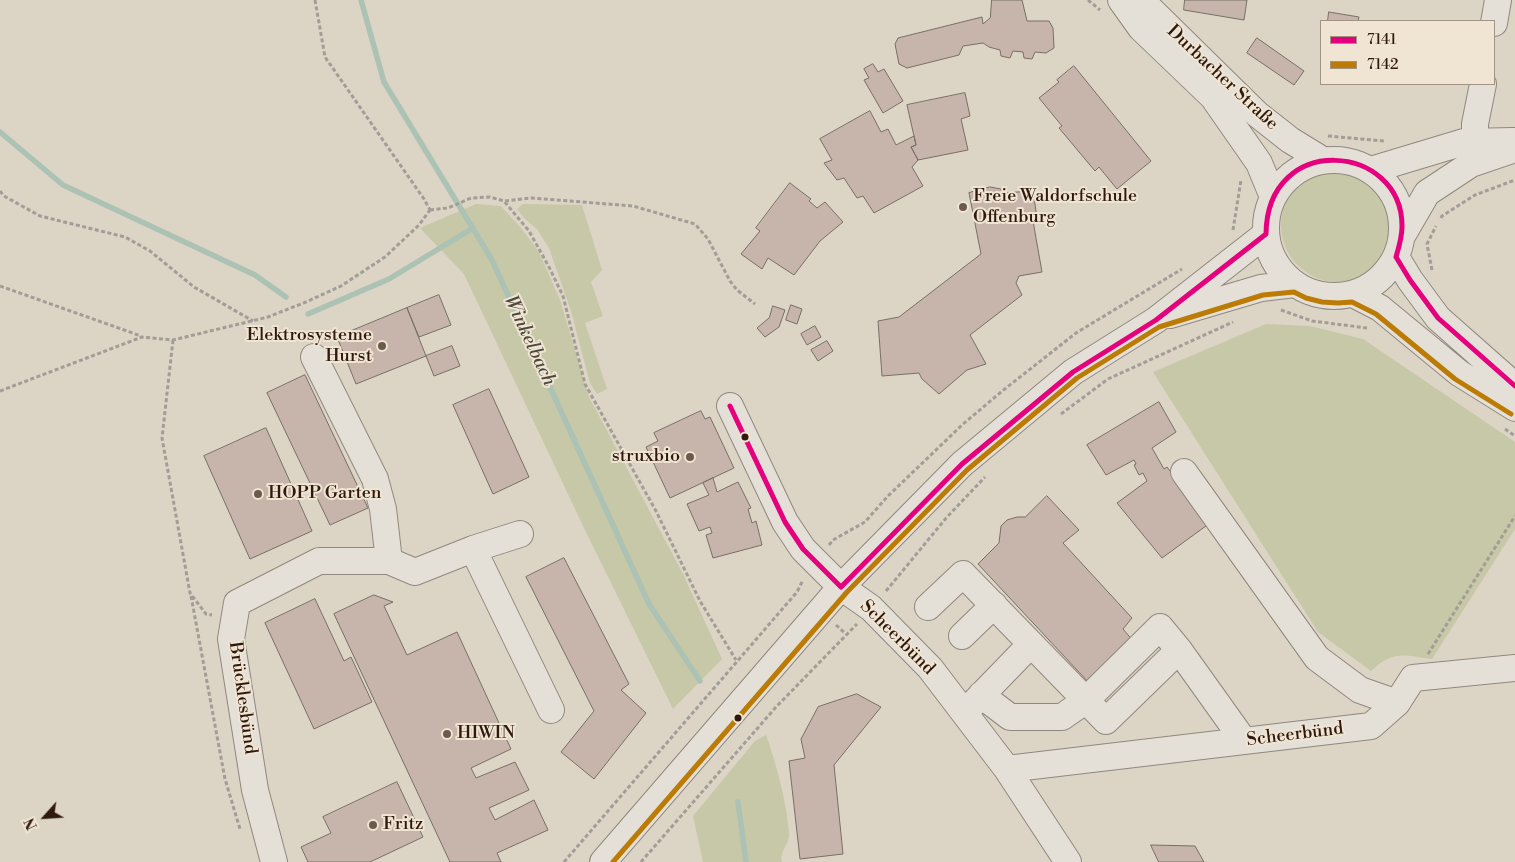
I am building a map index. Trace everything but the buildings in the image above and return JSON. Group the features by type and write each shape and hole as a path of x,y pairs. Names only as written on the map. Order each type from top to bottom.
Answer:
{"street":[{"name":"Durbacher Straße","path":"1122,1 1144,3 1257,114 1290,140 1324,148"},
{"name":"Durbacher Straße","path":"1122,1 1141,28 1213,97 1259,163 1273,197"},
{"path":"1474,142 1475,124 1483,85"},
{"path":"1371,170 1464,142 1515,141"},
{"path":"1515,149 1471,164 1427,193 1399,246 1388,269 1378,280 1353,294 1323,295 1295,284 1275,262 1269,249 1266,234 1267,215 1279,186 1288,176 1324,148 1371,170 1390,187 1396,198 1402,223 1399,246 1410,280 1438,318 1515,386"},
{"path":"603,862 841,587 962,464 1073,372 1156,320 1266,234"},
{"path":"1156,320 1261,288 1295,284"},
{"path":"1353,294 1380,308 1459,372 1515,408"},
{"path":"314,357 375,479 383,509 389,561"},
{"name":"Scheerbünd","path":"730,406 785,522 802,549 841,587 871,608 930,668 972,704 1007,769 1068,862"},
{"path":"1184,472 1317,658 1360,690 1397,703"},
{"path":"238,603 320,561 389,561 415,572 473,549 520,534"},
{"path":"473,549 551,710"},
{"path":"928,607 963,574 1085,701"},
{"name":"Brücklesbünd","path":"238,603 231,639 255,790 274,862"},
{"path":"962,636 994,605"},
{"path":"1031,644 972,704 1010,716 1062,717 1085,701 1160,627 1180,650 1244,741"},
{"path":"1413,678 1515,668"},
{"name":"Scheerbünd","path":"1007,769 1371,726 1397,703 1413,678"}],"path":[{"path":"315,0 324,57 430,210"},
{"path":"1324,148 1347,139 1390,141"},
{"path":"1232,234 1242,176"},
{"path":"1432,269 1427,244 1442,216 1475,196 1515,180"},
{"path":"0,191 4,196 40,216 125,237 150,251 194,286 253,321"},
{"path":"0,286 142,336 173,340 268,317 341,286 385,257 419,225 430,210 448,208 472,198 490,197 504,201 531,198 633,206 695,224 708,239 734,285 754,304"},
{"path":"504,201 529,231 549,267 563,296 585,384 656,511 700,601 736,660"},
{"path":"1279,309 1312,321 1366,328"},
{"path":"1061,414 1108,379 1236,321"},
{"path":"0,391 142,336"},
{"path":"173,340 162,438 225,779 241,834"},
{"path":"641,862 776,707 871,608 947,517 986,476"},
{"path":"1413,678 1515,516"},
{"path":"564,862 736,660 797,592"},
{"path":"190,593 206,614 219,616 238,603"}],"green space":[{"path":"1338,168 1360,173 1378,185 1390,203 1395,225 1390,247 1378,265 1360,277 1338,282 1316,277 1298,265 1286,247 1281,225 1286,203 1298,185 1316,173"},
{"path":"476,204 501,206 539,252 560,300 589,397 683,574 722,659 673,709 584,528 464,274 420,228"},
{"path":"523,204 582,205 602,270 591,282 603,316 585,323 607,389 597,394 590,383 571,311 549,248 537,229 517,209"},
{"path":"1266,324 1310,326 1363,339 1515,442 1515,529 1432,659 1406,656 1393,657 1379,664 1371,671 1318,632 1153,372"},
{"path":"766,735 774,759 788,821 789,837 782,854 782,862 703,862 693,816 755,741"}],"waterway":[{"name":"Winkelbach","path":"361,0 384,82 492,260 649,604 700,681"},
{"path":"0,132 63,185 255,275 286,297"},
{"path":"308,314 389,279 473,228"},
{"name":"Winkelbach","path":"738,802 746,862"}],"transit line":[{"name":"7141","path":"730,406 785,522 803,549 841,587 962,464 1073,372 1156,320 1266,234 1272,201 1288,178 1310,164 1335,160 1360,165 1381,178 1396,199 1402,227 1396,257 1410,280 1438,318 1515,386"},
{"name":"7142","path":"613,862 847,592 967,470 1077,378 1159,327 1263,295 1294,292 1306,298 1322,302 1352,302 1376,314 1455,379 1511,414"}],"place":[{"name":"Freie Waldorfschule Offenburg","path":"963,207"},
{"name":"Elektrosysteme Hurst","path":"382,346"},
{"name":"struxbio","path":"690,457"},
{"name":"HOPP Garten","path":"258,494"},
{"name":"HIWIN","path":"447,734"},
{"name":"Fritz","path":"373,825"}]}
